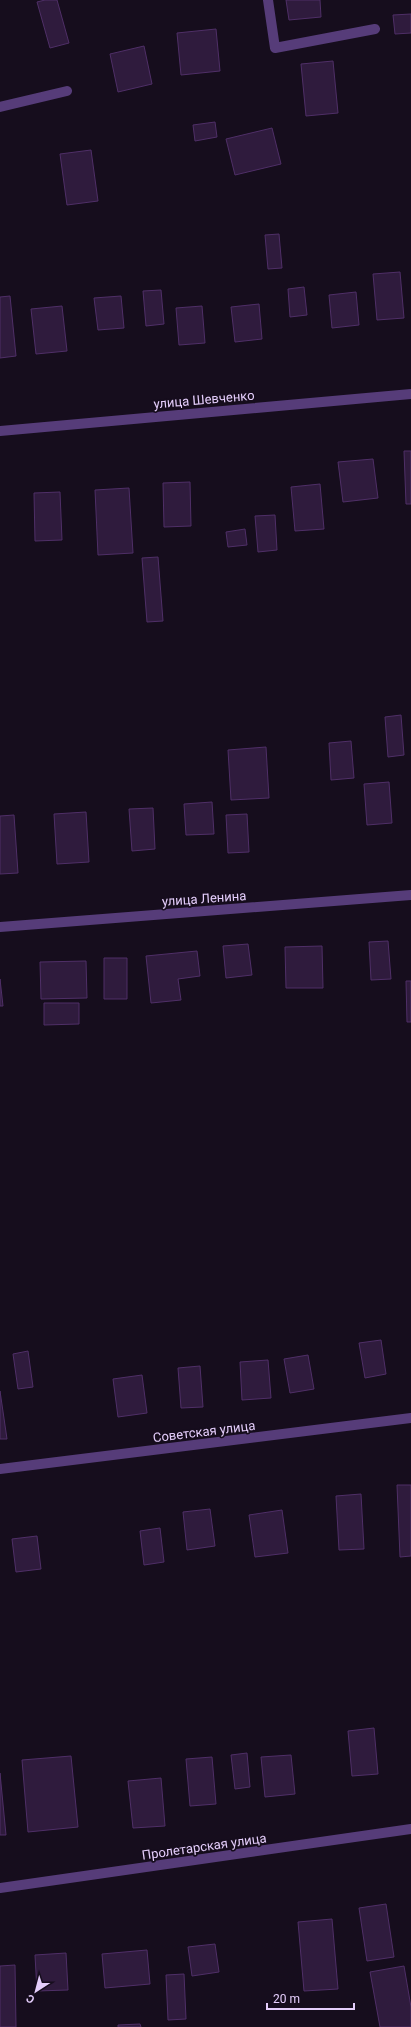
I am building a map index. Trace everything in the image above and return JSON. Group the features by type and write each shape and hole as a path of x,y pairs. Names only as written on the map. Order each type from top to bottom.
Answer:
{"street":[{"path":"268,0 275,48 375,29"},
{"path":"0,107 67,91"},
{"name":"улица Шевченко","path":"0,431 411,394"},
{"name":"улица Ленина","path":"0,927 411,895"},
{"name":"Советская улица","path":"0,1469 411,1418"},
{"name":"Пролетарская улица","path":"0,1888 411,1829"}],"building":[{"path":"57,0 69,43 50,48 37,2"},
{"path":"286,0 320,0 321,17 289,20"},
{"path":"411,14 411,33 395,34 393,15"},
{"path":"216,29 220,71 181,75 177,33"},
{"path":"144,46 152,84 118,92 110,54"},
{"path":"333,61 338,113 306,116 301,64"},
{"path":"215,122 217,137 195,141 193,125"},
{"path":"272,128 281,164 235,175 226,139"},
{"path":"91,150 98,201 67,205 60,154"},
{"path":"279,234 282,268 268,269 265,235"},
{"path":"400,272 404,318 377,320 373,274"},
{"path":"304,287 307,315 290,317 288,289"},
{"path":"161,290 164,324 146,326 143,291"},
{"path":"356,292 359,325 332,328 329,295"},
{"path":"10,296 16,356 0,358 0,297"},
{"path":"121,296 124,328 98,330 94,298"},
{"path":"259,304 262,339 235,342 231,307"},
{"path":"62,306 67,351 36,354 31,309"},
{"path":"202,306 205,343 179,345 176,308"},
{"path":"404,451 411,451 411,504 406,504"},
{"path":"373,459 378,498 343,502 338,462"},
{"path":"190,482 191,526 164,527 163,483"},
{"path":"320,484 324,529 295,531 291,487"},
{"path":"129,488 133,553 98,555 95,490"},
{"path":"60,492 62,540 35,541 34,493"},
{"path":"275,515 277,550 258,552 255,516"},
{"path":"245,529 247,545 228,547 226,532"},
{"path":"158,557 163,621 147,622 142,558"},
{"path":"401,715 404,755 388,757 385,717"},
{"path":"351,741 354,778 331,780 329,743"},
{"path":"266,747 269,798 231,800 228,750"},
{"path":"389,782 392,823 367,825 364,784"},
{"path":"212,802 214,834 186,835 184,804"},
{"path":"153,808 155,849 132,851 129,809"},
{"path":"86,812 89,862 57,864 54,814"},
{"path":"247,814 249,852 228,853 226,815"},
{"path":"14,815 18,873 0,874 0,816"},
{"path":"388,941 391,979 371,980 369,942"},
{"path":"248,944 252,975 226,978 223,946"},
{"path":"322,946 323,988 286,988 285,947"},
{"path":"197,951 200,976 178,979 181,1000 151,1003 146,956"},
{"path":"104,958 127,958 127,999 104,999"},
{"path":"86,961 87,998 41,999 40,962"},
{"path":"0,979 3,1006 0,1006"},
{"path":"406,981 411,981 411,1022 407,1022"},
{"path":"44,1003 79,1003 79,1024 44,1025"},
{"path":"381,1340 386,1374 365,1378 359,1343"},
{"path":"28,1351 33,1387 18,1389 13,1354"},
{"path":"308,1355 314,1389 290,1393 284,1359"},
{"path":"268,1360 271,1398 242,1400 240,1362"},
{"path":"200,1366 203,1407 181,1408 178,1368"},
{"path":"142,1375 147,1413 118,1417 113,1379"},
{"path":"0,1391 7,1439 0,1439"},
{"path":"397,1485 411,1485 411,1556 400,1557"},
{"path":"361,1494 364,1549 339,1550 336,1496"},
{"path":"210,1509 215,1546 187,1550 183,1512"},
{"path":"282,1510 288,1553 255,1557 249,1515"},
{"path":"160,1528 164,1562 144,1565 140,1531"},
{"path":"37,1536 41,1569 16,1572 12,1539"},
{"path":"374,1728 378,1774 352,1776 348,1731"},
{"path":"247,1753 250,1787 235,1789 231,1755"},
{"path":"291,1755 295,1794 265,1797 261,1757"},
{"path":"71,1756 78,1827 28,1832 22,1760"},
{"path":"212,1757 216,1804 190,1806 186,1759"},
{"path":"0,1773 6,1835 0,1835"},
{"path":"161,1778 165,1826 133,1828 128,1781"},
{"path":"386,1904 394,1957 367,1961 359,1908"},
{"path":"332,1919 338,1989 304,1991 298,1922"},
{"path":"215,1944 219,1972 192,1976 188,1947"},
{"path":"147,1950 150,1984 105,1988 102,1954"},
{"path":"66,1953 68,1990 37,1991 35,1955"},
{"path":"15,1965 16,2027 0,2027 0,1966"},
{"path":"404,1966 411,2007 411,2027 380,2027 370,1972"},
{"path":"184,1974 186,2019 168,2020 166,1975"},
{"path":"140,2024 141,2027 118,2027 118,2025"}]}
